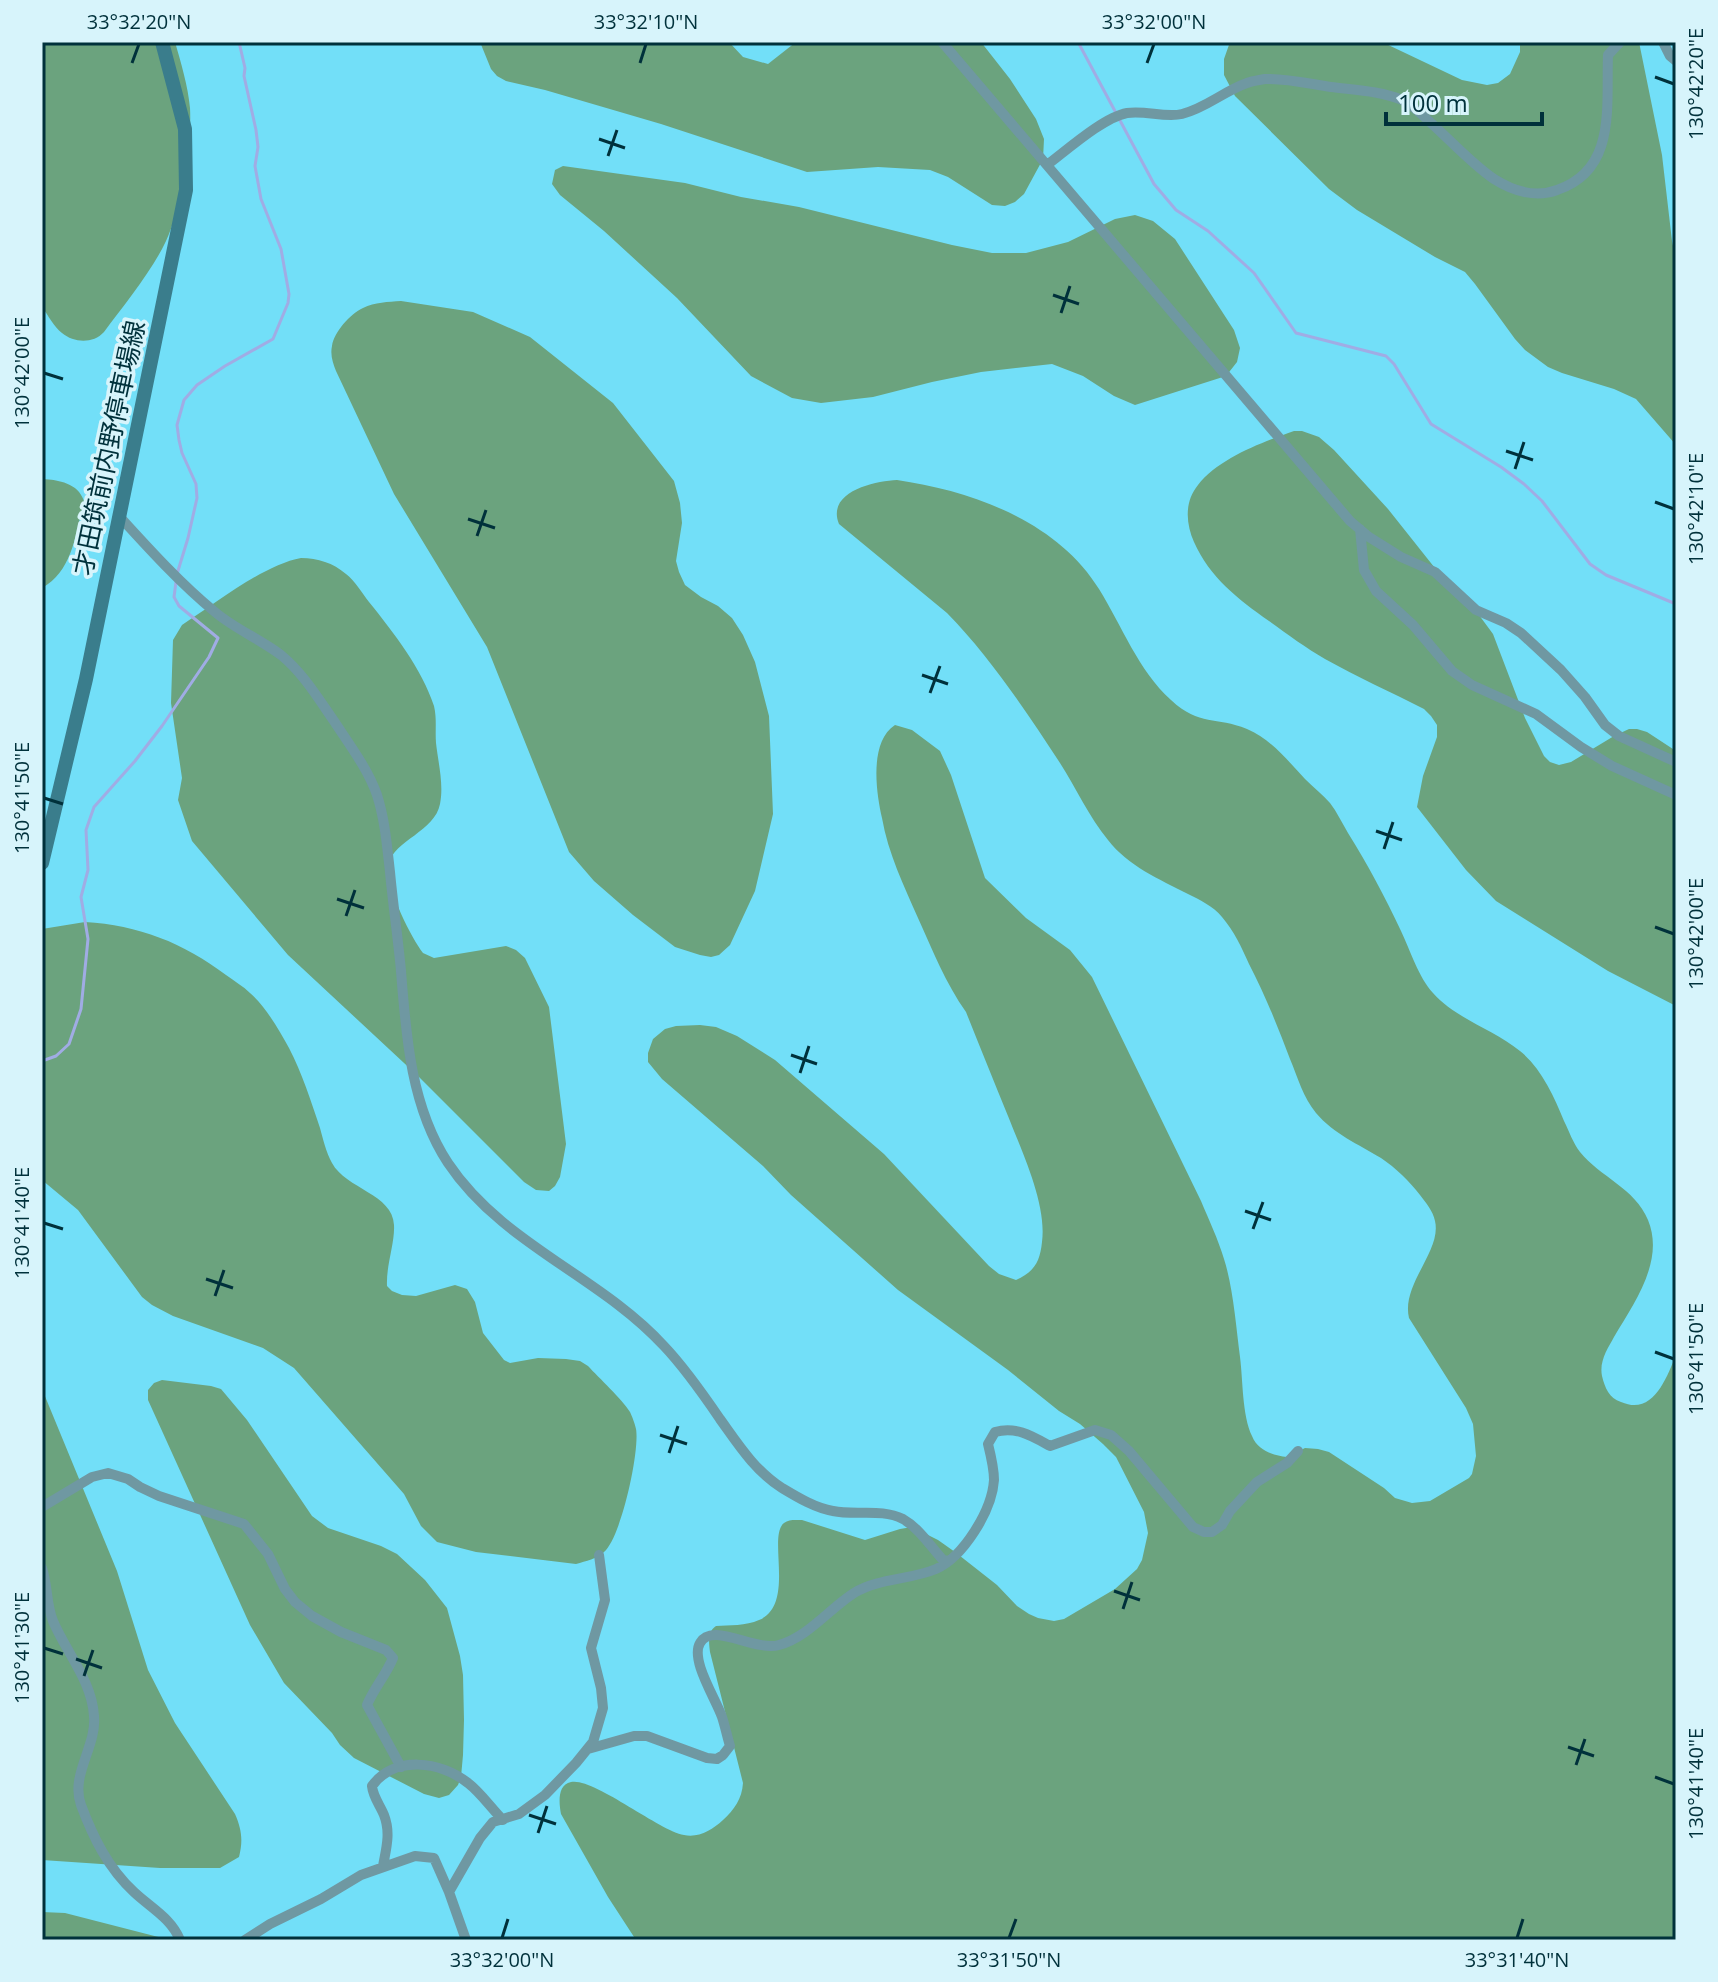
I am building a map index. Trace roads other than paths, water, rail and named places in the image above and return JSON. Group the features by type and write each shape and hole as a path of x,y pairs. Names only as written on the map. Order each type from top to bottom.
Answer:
{"main road":[{"name":"才田筑前内野停車場線","path":"42,863 83,693 186,190 185,129 162,42"}],"street":[{"path":"942,42 1350,521 1401,557 1435,572 1476,610 1521,633 1561,670 1605,725 1619,736 1676,762"},
{"path":"1047,165 1117,117 1128,113 1179,115 1246,84 1264,79 1384,95 1404,101 1492,178 1513,189 1536,194 1554,192 1586,174 1599,156 1606,121 1608,55 1620,42"},
{"path":"1663,42 1676,61"},
{"path":"120,517 167,568 212,610 293,666 353,749 376,792 384,822 406,1039 422,1108 449,1164 478,1199 518,1235 638,1318 667,1348 745,1454 770,1479 812,1504 835,1512 883,1513 902,1518 943,1560 948,1561"},
{"path":"1360,529 1364,570 1376,591 1413,625 1452,671 1472,685 1536,714 1612,766 1676,795"},
{"path":"588,1749 634,1736 647,1736 707,1758 717,1759 723,1755 730,1746 696,1650 701,1639 720,1634 764,1647 778,1646 794,1640 855,1593 879,1583 935,1569 956,1556 986,1509 994,1483 988,1444 995,1432 1016,1430 1050,1446 1095,1430 1111,1435 1129,1451 1193,1527 1204,1532 1212,1532 1222,1525 1230,1511 1257,1482 1287,1463 1298,1451"},
{"path":"42,1507 92,1477 108,1473 128,1479 159,1496 244,1524 268,1554 295,1602 312,1616 341,1632 386,1650 393,1658 367,1705 401,1767"},
{"path":"449,1892 480,1838 493,1822 519,1814 545,1795 593,1742 603,1708 591,1648 605,1600 599,1555"},
{"path":"42,1568 47,1581 48,1606 91,1699 95,1718 78,1785 79,1800 95,1842 115,1872 168,1921 180,1940"},
{"path":"383,1866 389,1834 372,1786 378,1777 401,1767 416,1763 455,1774 469,1783 503,1820"},
{"path":"245,1940 361,1875 415,1856 434,1858 466,1940"}],"waterway":[{"path":"177,574 197,498 196,484 182,453 177,425 184,400 197,385 273,339 288,303 281,249 261,199 255,166 258,147 256,130 239,42"},
{"path":"1078,42 1154,184 1176,210 1208,231 1254,273 1296,333 1386,356 1431,424 1524,484 1542,501 1590,564 1606,575 1676,604"},
{"path":"42,1061 56,1056 69,1044 81,1009 88,939 81,897 88,870 86,830 94,807 162,726 209,657 218,638 179,606 174,597 176,582"}]}
